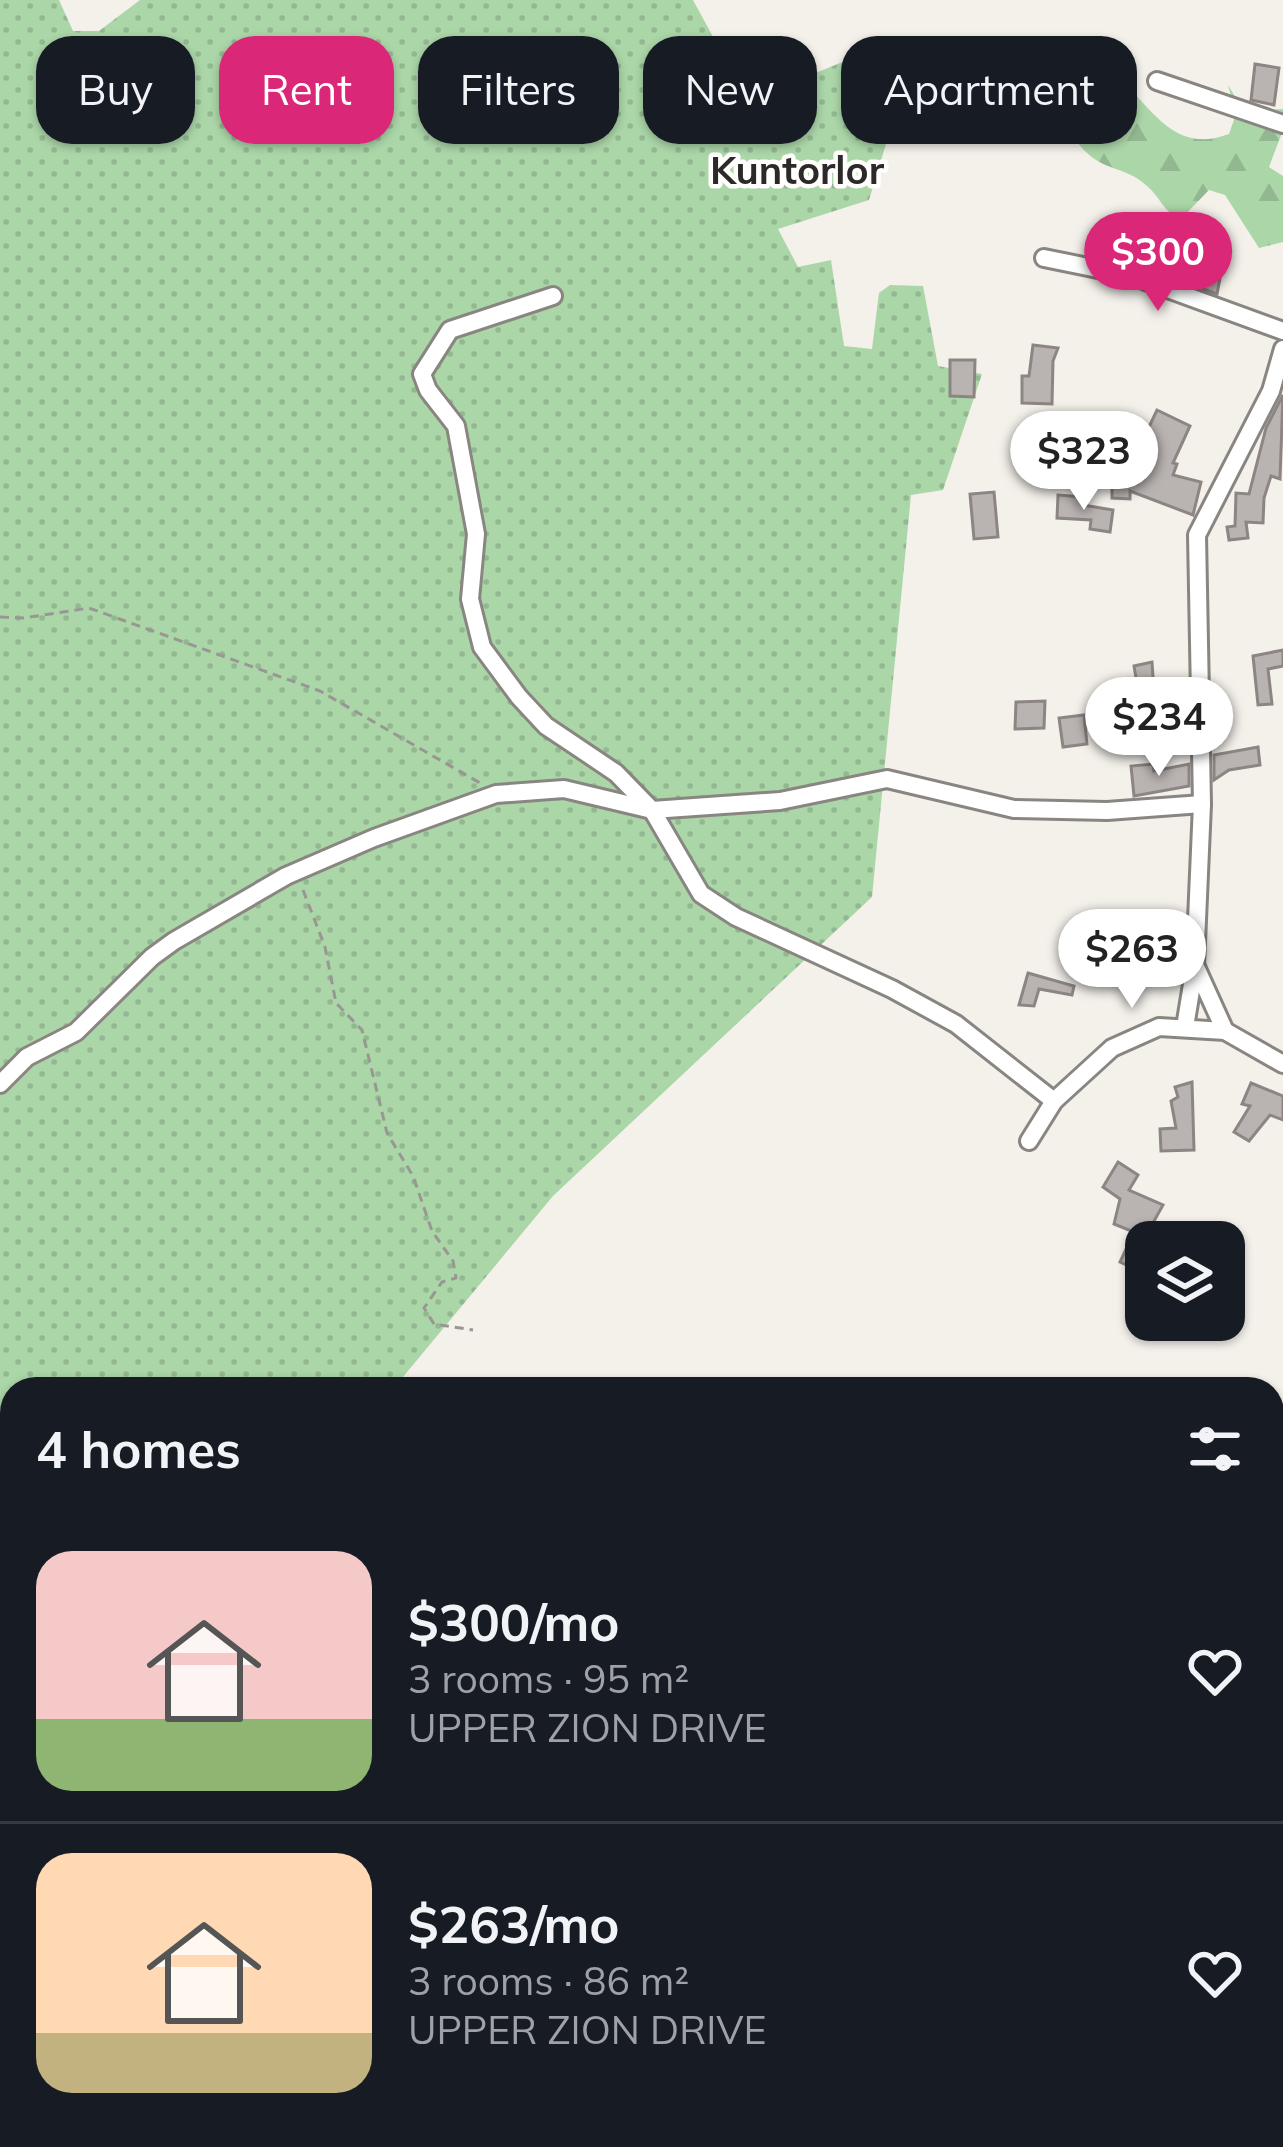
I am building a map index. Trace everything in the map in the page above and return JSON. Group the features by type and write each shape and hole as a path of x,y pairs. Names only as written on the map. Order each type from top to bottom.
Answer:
{"street":[{"path":"1157,80 1283,124"},
{"path":"1044,258 1132,276 1283,331"},
{"path":"553,296 450,330 422,374 428,390 456,426 476,533 470,599 482,647 546,726 616,773 652,810 700,894 736,917 892,988 956,1024 1054,1101"},
{"path":"1186,1027 1195,966 1202,804 1197,535 1271,391 1283,349"},
{"path":"0,1084 27,1058 76,1032 174,940 297,871 496,794 564,789 652,810 780,801 887,778 1014,809 1107,811 1202,804"},
{"path":"1195,966 1225,1030"},
{"path":"1029,1141 1054,1101 1112,1048 1160,1027 1225,1030 1283,1064"}],"path":[{"path":"0,617 89,608 320,691 450,762 496,794"},
{"path":"297,871 325,947 336,1003 362,1030 387,1133 413,1177 433,1231 453,1261 456,1278 442,1282 424,1308 434,1324 473,1330"}],"green space":[{"path":"0,0 59,0 73,31 99,31 140,0 693,0 713,36 643,36 643,144 817,144 817,72 841,63 841,144 886,144 869,200 778,229 798,267 831,260 844,346 872,349 879,293 890,285 923,286 938,366 982,374 943,490 911,495 872,897 553,1196 403,1377 0,1377"},
{"path":"1228,85 1239,103 1263,110 1283,109 1283,130 1269,167 1283,176 1283,242 1259,248 1225,195 1209,190 1181,219 1138,179 1093,158 1079,144 1137,144 1137,96 1164,124 1187,137 1229,134 1236,114"}],"building":[{"path":"1255,64 1279,68 1274,105 1251,100"},
{"path":"1177,247 1198,253 1195,262 1222,268 1217,294 1168,276"},
{"path":"1033,345 1058,348 1052,404 1022,403 1022,376 1029,376"},
{"path":"950,360 975,360 974,397 950,396"},
{"path":"1283,395 1280,479 1271,476 1263,523 1246,522 1248,538 1229,540 1227,527 1235,526 1236,493 1249,494 1266,428"},
{"path":"1157,410 1190,426 1173,463 1177,464 1173,475 1201,482 1193,515 1130,491 1130,499 1112,498 1112,473 1121,444 1139,448"},
{"path":"994,492 998,537 974,539 970,494"},
{"path":"1058,495 1084,497 1083,505 1113,510 1110,532 1090,529 1091,520 1057,518"},
{"path":"1283,650 1283,666 1268,669 1272,704 1258,705 1253,656"},
{"path":"1152,662 1156,721 1137,723 1135,703 1140,702 1134,666"},
{"path":"1045,701 1044,728 1015,729 1016,702"},
{"path":"1084,715 1087,744 1063,747 1059,718"},
{"path":"1258,747 1260,765 1229,770 1214,780 1214,755"},
{"path":"1153,764 1154,771 1189,764 1189,786 1134,796 1131,766"},
{"path":"1028,973 1074,986 1072,995 1039,989 1034,1006 1019,1005"},
{"path":"1192,1082 1194,1150 1161,1151 1160,1129 1176,1128 1171,1101 1178,1097 1175,1087"},
{"path":"1251,1083 1283,1096 1283,1120 1270,1115 1249,1141 1234,1132 1250,1106 1242,1104"},
{"path":"1118,1162 1138,1175 1129,1190 1163,1205 1154,1221 1125,1221 1125,1228 1114,1224 1120,1199 1103,1187"}],"district":[{"name":"Kuntorlor","path":"797,170"}]}
